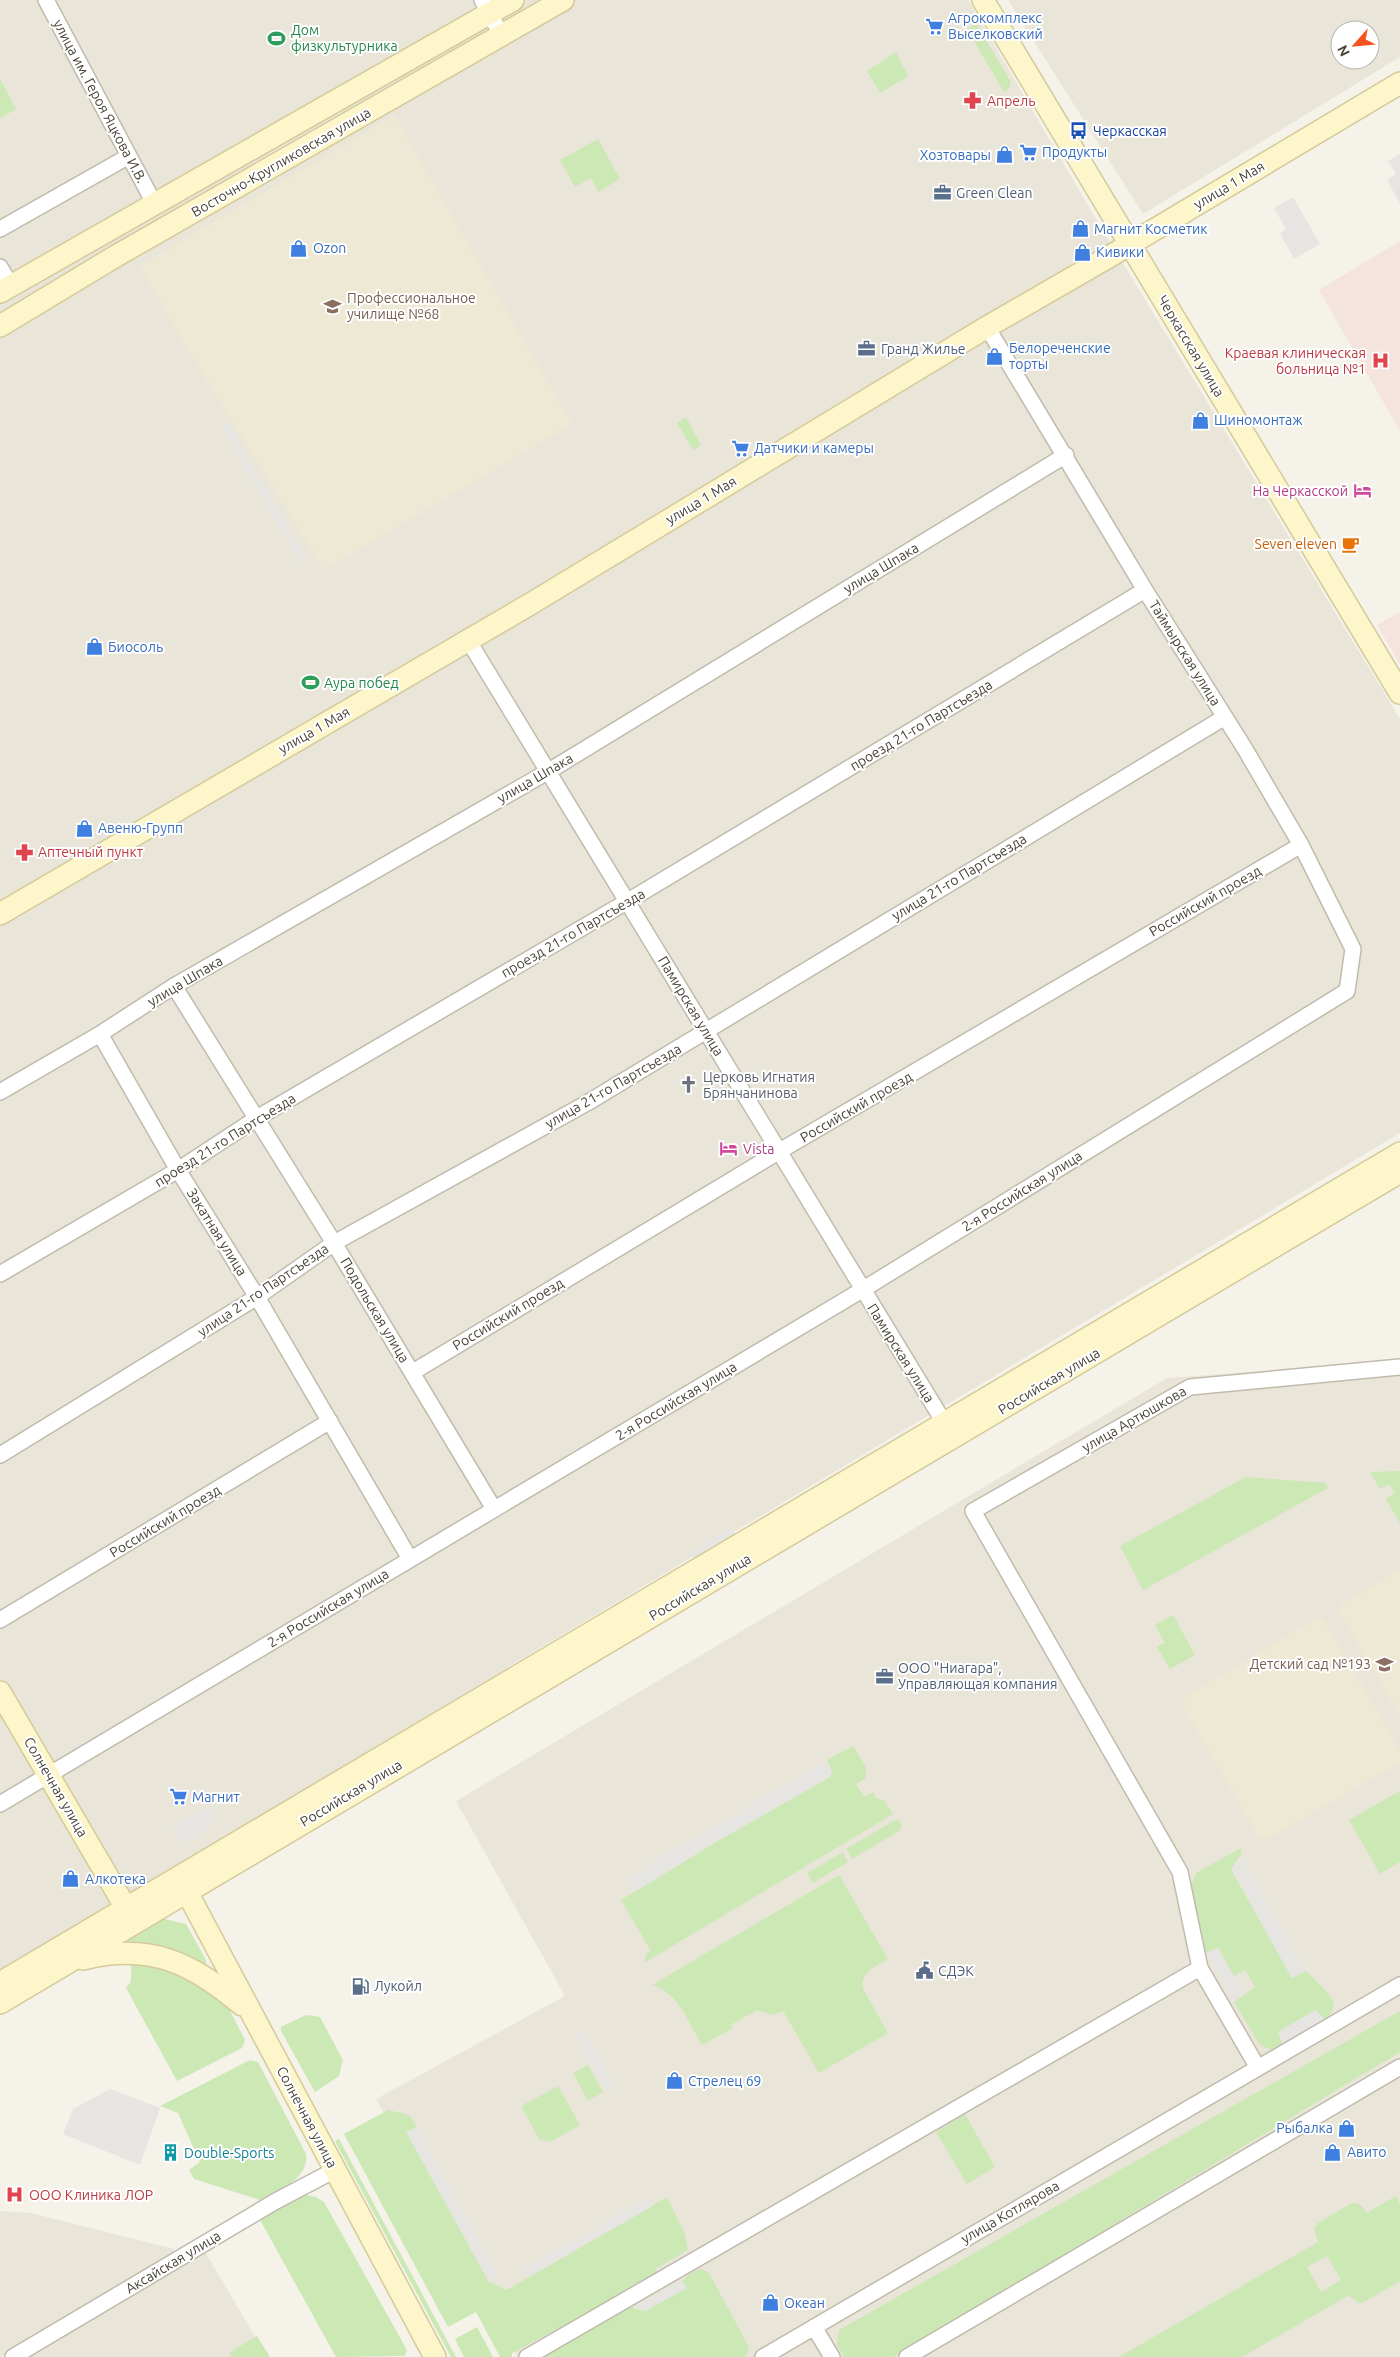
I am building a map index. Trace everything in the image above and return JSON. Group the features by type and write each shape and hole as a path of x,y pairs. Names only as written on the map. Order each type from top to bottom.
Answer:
{"main road":[{"name":"Восточно-Кругликовская улица","path":"5,289 486,7 513,0"},
{"name":"Восточно-Кругликовская улица","path":"0,326 116,256 563,0"},
{"name":"Черкасская улица","path":"983,0 1400,693"},
{"name":"улица 1 Мая","path":"0,914 468,640 987,327 1129,245 1400,82"},
{"name":"Российская улица","path":"0,2003 68,1963 182,1884 945,1424 1400,1153"},
{"name":"Российская улица","path":"0,1983 126,1908 182,1884 1400,1172"},
{"name":"Солнечная улица","path":"0,1692 126,1908"},
{"name":"Солнечная улица","path":"182,1884 335,2170 431,2355"},
{"path":"68,1963 92,1957 128,1953 159,1956 175,1961 220,1987 252,2014"}],"street":[{"name":"улица им. Героя Яцкова И.В.","path":"46,0 154,203"},
{"path":"486,7 502,36"},
{"path":"0,230 129,156"},
{"path":"0,267 5,289"},
{"name":"Таймырская улица","path":"987,327 1301,845 1353,950 1347,991"},
{"name":"улица Шпака","path":"0,1092 100,1034 174,986 549,771 1066,455"},
{"name":"проезд 21-го Партсъезда","path":"0,1274 178,1170 257,1118 628,901 1145,590"},
{"name":"Памирская улица","path":"468,640 945,1424"},
{"name":"улица 21-го Партсъезда","path":"0,1454 257,1297 334,1242 587,1103 1225,717"},
{"name":"Российский проезд","path":"413,1372 778,1152 1301,845"},
{"name":"Подольская улица","path":"174,986 334,1242 494,1509"},
{"name":"2-я Российская улица","path":"0,1804 862,1290 1347,991"},
{"name":"Закатная улица","path":"100,1034 178,1170 257,1297 410,1559"},
{"name":"улица Артюшкова","path":"1200,1968 1180,1872 973,1511 1190,1386 1400,1368"},
{"name":"Российский проезд","path":"0,1620 330,1421"},
{"path":"527,2357 1200,1968 1258,2068"},
{"name":"улица Котлярова","path":"763,2357 1400,1985"},
{"path":"907,2357 1400,2067"},
{"name":"Аксайская улица","path":"13,2357 276,2201 335,2170"},
{"path":"814,2327 832,2357"}],"shaded area":[{"path":"0,0 968,0 1096,219 1400,719 1400,1133 123,1898 0,1969"},
{"path":"1008,0 1400,0 1400,57 1380,69 1380,20 1330,20 1330,70 1379,70 1143,214"},
{"name":"Профессиональное училище №68","path":"394,115 572,424 324,570 185,345 140,266"},
{"path":"1400,154 1400,204 1387,180 1396,174 1388,161"},
{"path":"1293,197 1320,244 1294,259 1280,233 1286,229 1274,208"},
{"name":"Краевая клиническая больница №1","path":"1400,241 1400,431 1319,290"},
{"path":"227,423 307,561 301,564 221,426"},
{"path":"1400,612 1400,664 1377,625"},
{"path":"1400,1361 1400,2357 517,2357 376,2099 565,1996 456,1801 1167,1378"},
{"path":"731,1527 737,1537 695,1562 690,1552"},
{"name":"Детский сад №193","path":"1400,1569 1400,1716 1340,1613 1341,1605"},
{"path":"1316,1618 1324,1620 1400,1750 1400,1763 1269,1838 1259,1837 1182,1705 1184,1698"},
{"path":"827,1760 832,1771 830,1777 716,1842 633,1893 625,1878"},
{"path":"208,1806 217,1822 182,1844 172,1827"},
{"path":"1241,1855 1306,1971 1292,1978 1231,1869"},
{"path":"1218,1948 1244,1994 1234,2002 1206,1953"},
{"path":"1315,2010 1326,2020 1283,2045 1278,2032"},
{"path":"583,2029 617,2088 608,2093 574,2034"},
{"path":"110,2089 160,2108 140,2165 63,2134 73,2109"},
{"path":"417,2127 499,2276 489,2282 406,2132"},
{"path":"648,2197 653,2206 527,2278 522,2269"},
{"path":"0,2211 31,2213 174,2249 176,2254 0,2357"},
{"path":"204,2250 267,2357 27,2357"},
{"path":"682,2281 687,2288 645,2311 633,2308"}],"green space":[{"path":"976,24 1011,82 1009,88 1004,92 967,29"},
{"path":"896,52 908,76 880,93 867,71"},
{"path":"0,79 16,109 0,118"},
{"path":"598,139 620,179 598,192 591,178 575,187 560,160"},
{"path":"686,417 701,445 693,450 677,423"},
{"path":"1400,1471 1400,1523 1386,1499 1395,1492 1389,1484 1380,1489 1370,1472"},
{"path":"1246,1477 1325,1483 1328,1488 1143,1590 1120,1546"},
{"path":"1173,1615 1195,1655 1170,1669 1157,1647 1165,1643 1155,1625"},
{"path":"853,1746 866,1767 866,1778 856,1784 864,1797 874,1792 876,1798 884,1800 893,1814 644,1963 647,1953 651,1951 621,1900 716,1842 830,1777 832,1771 827,1760"},
{"path":"1400,1791 1400,1862 1380,1874 1349,1820"},
{"path":"898,1820 902,1825 899,1831 852,1859 846,1849"},
{"path":"1241,1848 1241,1855 1231,1869 1292,1978 1306,1971 1328,1993 1334,2004 1330,2017 1272,2050 1260,2045 1234,2002 1255,1987 1245,1970 1234,1976 1218,1948 1206,1953 1192,1893 1191,1885 1196,1873"},
{"path":"843,1852 848,1862 813,1883 807,1873"},
{"path":"839,1875 888,1959 866,1974 863,1989 888,2033 819,2073 783,2011 773,2015 757,2010 731,2025 733,2028 702,2045 676,2001 661,1989 652,1985"},
{"path":"161,1918 186,1924 206,1960 206,1966 118,1948 120,1940"},
{"path":"131,1963 164,1966 227,2005 245,2040 242,2048 177,2081 126,1988 131,1982"},
{"path":"1400,2011 1400,2052 894,2357 844,2357 837,2344 839,2330"},
{"path":"306,2015 320,2017 343,2060 339,2076 315,2092 281,2031 281,2027"},
{"path":"250,2060 258,2062 306,2154 306,2163 298,2177 291,2183 260,2200 194,2179 189,2170 200,2162 178,2113 160,2106"},
{"path":"588,2065 603,2092 588,2101 573,2073"},
{"path":"558,2086 580,2125 550,2142 539,2139 521,2106"},
{"path":"388,2110 409,2115 417,2127 407,2133 489,2282 507,2290 667,2197 685,2234 688,2250 655,2269 659,2275 512,2353 512,2357 500,2357 476,2312 448,2327 344,2134"},
{"path":"965,2114 995,2167 967,2184 936,2132"},
{"path":"339,2139 456,2357 451,2357 335,2141"},
{"path":"304,2195 316,2197 324,2202 407,2350 405,2356 336,2357 259,2218 296,2197"},
{"path":"1396,2196 1400,2204 1400,2281 1364,2302 1358,2303 1349,2295 1242,2357 1119,2357 1318,2242 1314,2228 1318,2223 1352,2203 1361,2205 1367,2213","holes":["1327,2256 1341,2280 1321,2292 1307,2267"]},
{"path":"702,2269 709,2273 749,2347 746,2357 531,2357 624,2305 645,2311 686,2288 682,2281 692,2272"},
{"path":"477,2327 493,2357 464,2357 455,2339"},
{"path":"257,2336 270,2357 232,2357 229,2353"}],"place":[{"name":"Агрокомплекс Выселковский","path":"934,26"},
{"name":"Дом физкультурника","path":"277,38"},
{"name":"Апрель","path":"973,101"},
{"name":"Черкасская","path":"1079,131"},
{"name":"Продукты","path":"1028,152"},
{"name":"Хозтовары","path":"1005,155"},
{"name":"Green Clean","path":"942,193"},
{"name":"Магнит Косметик","path":"1080,229"},
{"name":"Ozon","path":"299,248"},
{"name":"Кивики","path":"1082,252"},
{"name":"Профессиональное училище №68","path":"333,306"},
{"name":"Гранд Жилье","path":"867,349"},
{"name":"Белореченские торты","path":"995,356"},
{"name":"Краевая клиническая больница №1","path":"1380,361"},
{"name":"Шиномонтаж","path":"1200,420"},
{"name":"Датчики и камеры","path":"740,448"},
{"name":"На Черкасской","path":"1362,491"},
{"name":"Seven eleven","path":"1351,544"},
{"name":"Биосоль","path":"94,647"},
{"name":"Аура побед","path":"310,683"},
{"name":"Авеню-Групп","path":"84,828"},
{"name":"Аптечный пункт","path":"24,852"},
{"name":"Церковь Игнатия Брянчанинова","path":"689,1085"},
{"name":"Vista","path":"729,1149"},
{"name":"Детский сад №193","path":"1385,1664"},
{"name":"ООО \"Ниагара\", Управляющая компания","path":"884,1676"},
{"name":"Магнит","path":"178,1797"},
{"name":"Алкотека","path":"71,1879"},
{"name":"СДЭК","path":"924,1971"},
{"name":"Лукойл","path":"360,1986"},
{"name":"Стрелец 69","path":"674,2081"},
{"name":"Рыбалка","path":"1347,2128"},
{"name":"Авито","path":"1333,2152"},
{"name":"Double-Sports","path":"170,2153"},
{"name":"ООО Клиника ЛОР","path":"15,2195"},
{"name":"Океан","path":"770,2303"}]}
